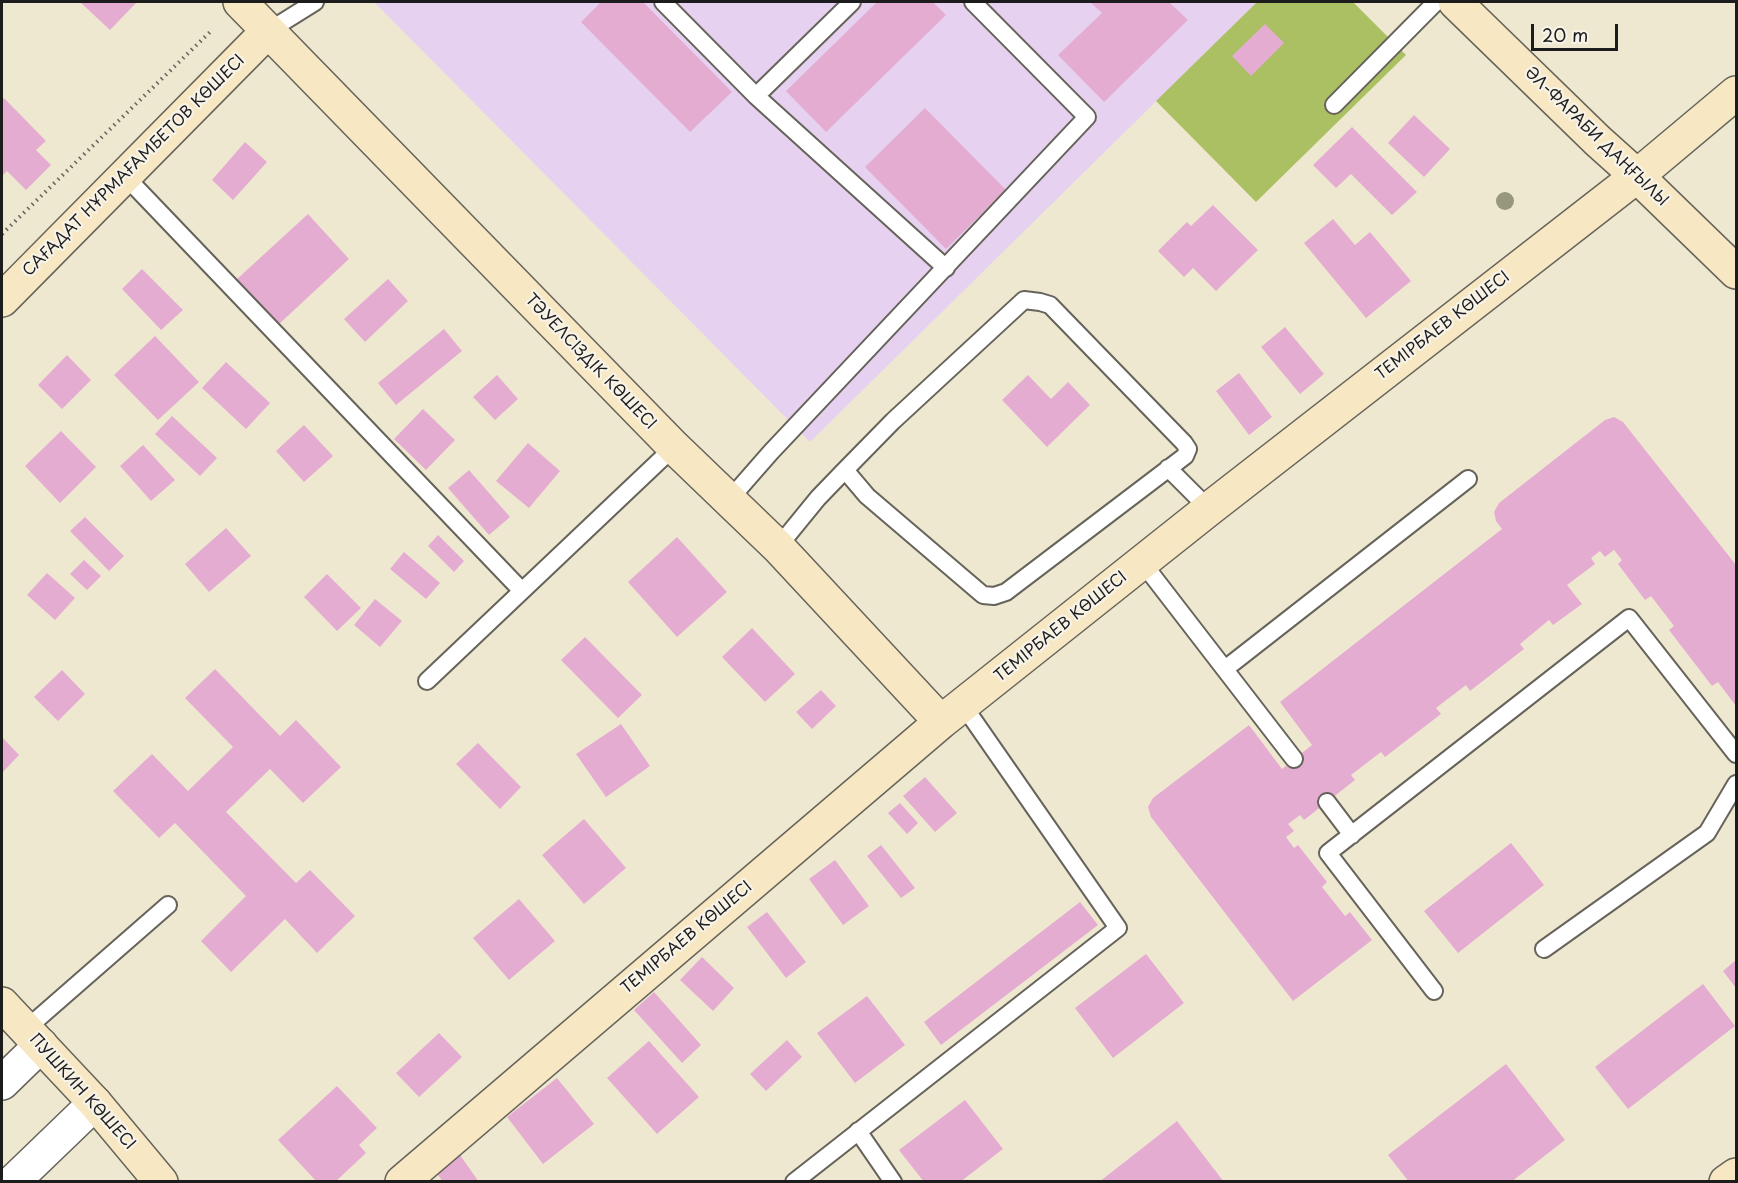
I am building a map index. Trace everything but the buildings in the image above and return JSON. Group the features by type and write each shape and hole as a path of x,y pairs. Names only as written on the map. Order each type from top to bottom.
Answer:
{"main road":[{"name":"ТӘУЕЛСІЗДІК КӨШЕСІ","path":"240,2 674,447 952,713"},
{"name":"ӘЛ-ФАРАБИ ДАҢҒЫЛЫ","path":"1455,2 1737,272"},
{"name":"САҒАДАТ НҰРМАҒАМБЕТОВ КӨШЕСІ","path":"2,300 267,32"},
{"name":"ТЕМІРБАЕВ КӨШЕСІ","path":"402,1182 952,713 1209,509 1637,176 1737,93"},
{"name":"ПУШКИН КӨШЕСІ","path":"2,1004 95,1103 161,1182"},
{"path":"1726,1182 1737,1175"}],"street":[{"path":"2,1083 34,1037"},
{"path":"13,1182 95,1103"}],"lane":[{"path":"267,32 315,2"},
{"path":"663,2 756,96 946,268"},
{"path":"756,96 852,2"},
{"path":"729,500 771,452 1087,117 974,2"},
{"path":"1334,105 1436,2"},
{"path":"124,175 522,591"},
{"path":"777,547 818,498 845,470 893,421 1024,300 1050,305 1188,448 1185,456 1006,592 994,596 983,595 867,496 845,470"},
{"path":"427,681 674,447"},
{"path":"1168,468 1209,509"},
{"path":"1225,669 1468,480"},
{"path":"1142,562 1294,759"},
{"path":"1434,991 1328,853 1629,618 1737,754"},
{"path":"794,1182 1118,927 952,713"},
{"path":"1544,949 1707,833 1737,784"},
{"path":"1327,802 1352,835"},
{"path":"34,1037 168,905"},
{"path":"858,1131 893,1182"}],"path":[{"path":"2,234 210,32"}],"shaded area":[{"path":"374,2 1257,2 810,442"}],"green space":[{"path":"1257,2 1353,2 1406,55 1256,202 1156,101"}]}
